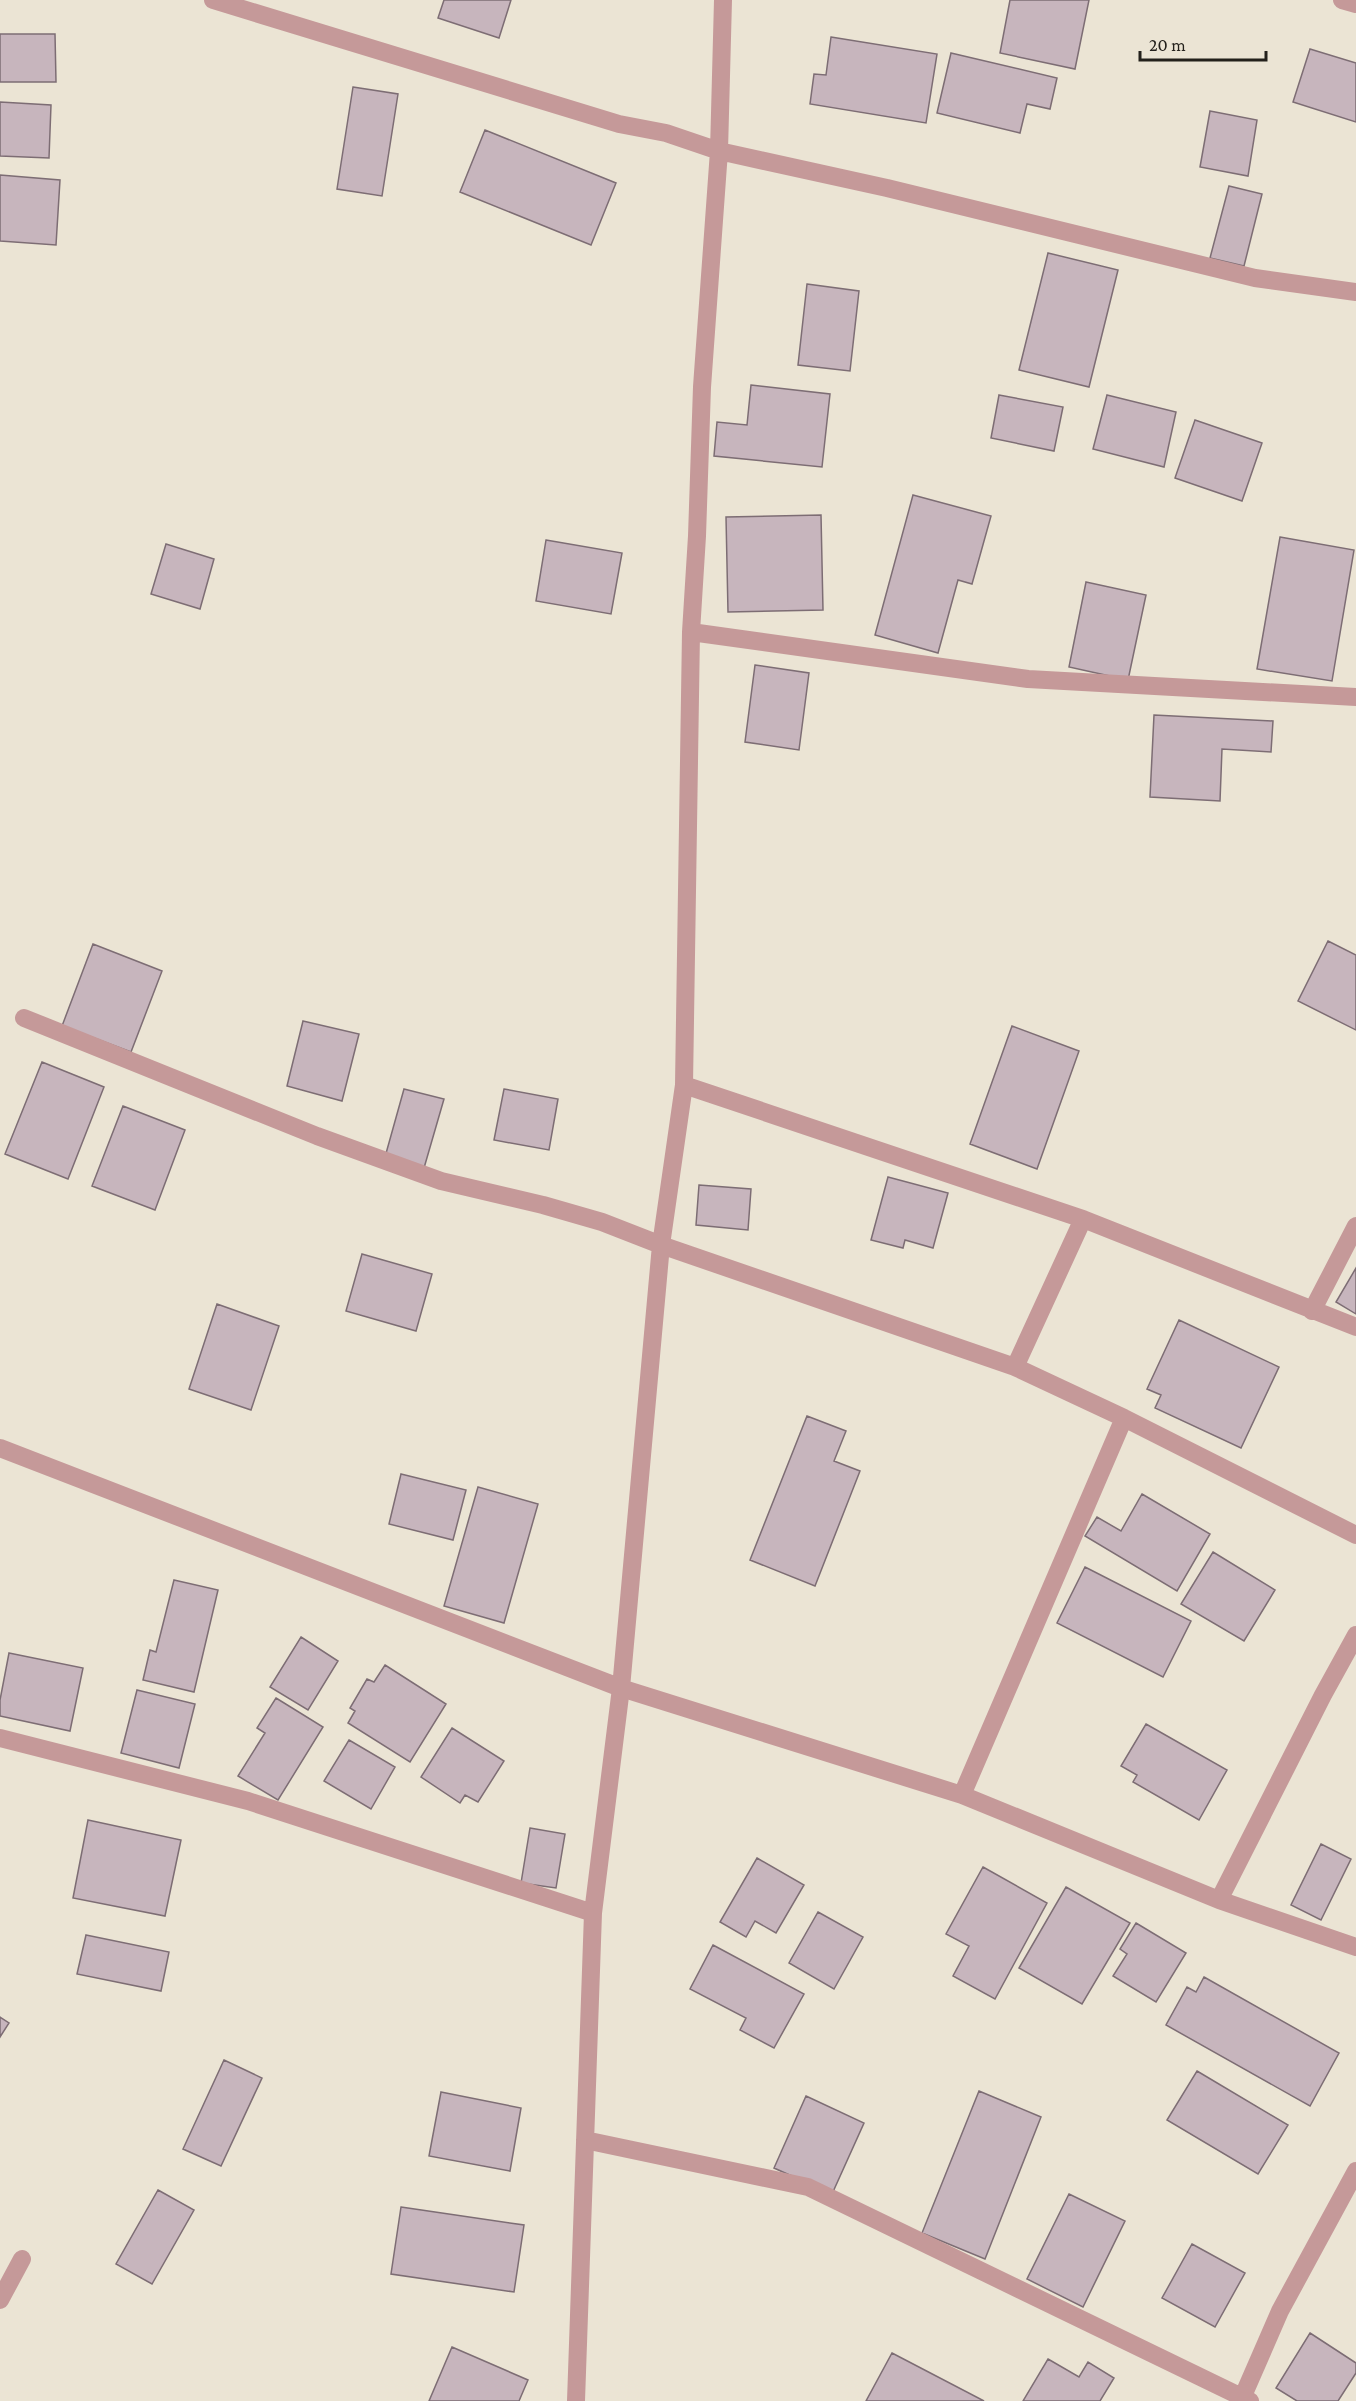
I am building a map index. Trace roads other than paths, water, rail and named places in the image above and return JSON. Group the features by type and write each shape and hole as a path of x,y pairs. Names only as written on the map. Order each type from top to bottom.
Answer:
{"street":[{"path":"213,0 619,124 666,132 719,151 910,194 1255,278 1356,292"},
{"path":"576,2401 593,1913 621,1688 661,1245 684,1085 691,632 698,536 702,387 719,151 723,0"},
{"path":"1342,0 1356,4"},
{"path":"691,632 1028,679 1356,697"},
{"path":"24,1018 317,1136 441,1181 543,1205 602,1222 661,1245 1015,1367 1124,1418 1356,1534"},
{"path":"684,1085 1083,1219 1356,1328"},
{"path":"1015,1367 1083,1219"},
{"path":"1312,1311 1356,1226"},
{"path":"962,1795 1124,1418"},
{"path":"0,1448 621,1688 962,1795 1220,1900 1356,1947"},
{"path":"1220,1900 1323,1695 1356,1635"},
{"path":"0,1738 248,1801 593,1913"},
{"path":"585,2140 808,2187 1246,2399 1280,2312 1356,2171"},
{"path":"0,2300 22,2259"}]}
